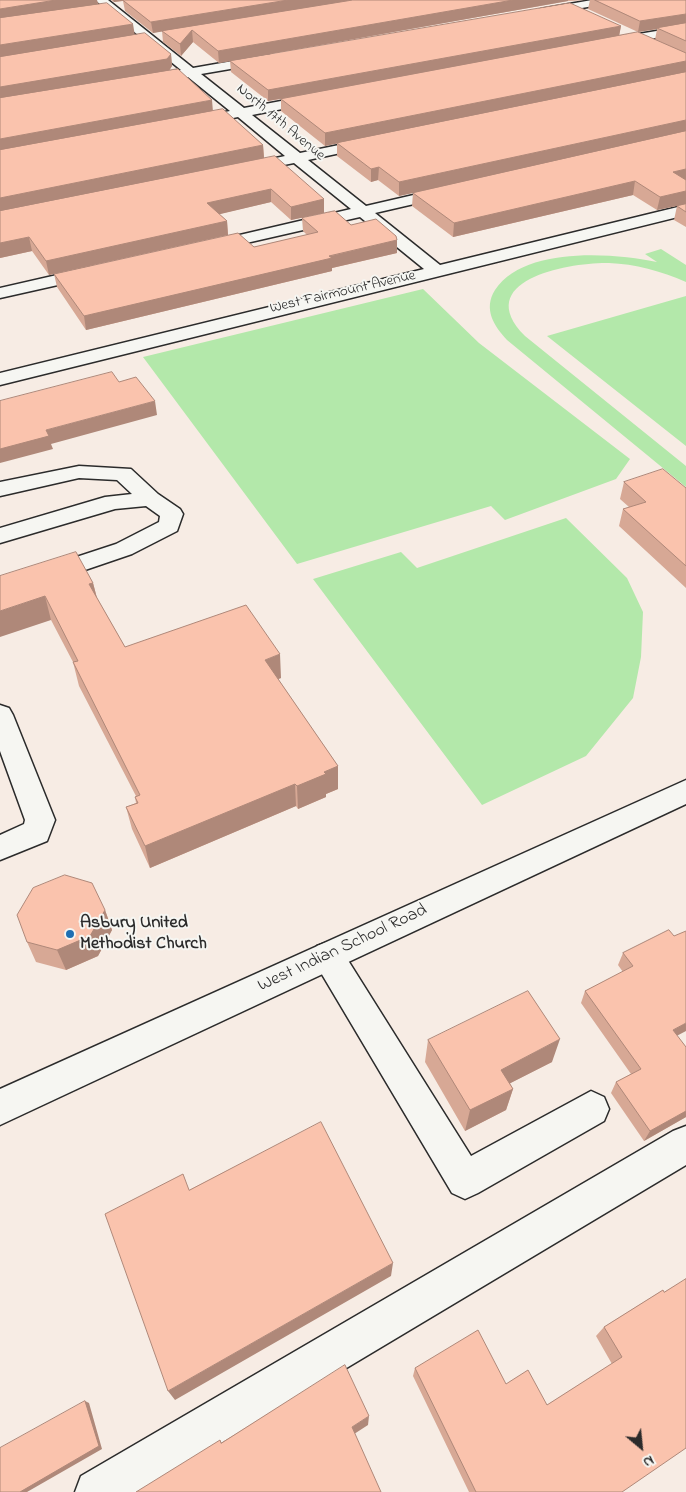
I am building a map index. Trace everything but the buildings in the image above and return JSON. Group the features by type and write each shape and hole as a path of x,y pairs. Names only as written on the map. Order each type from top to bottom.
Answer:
{"street":[{"path":"555,0 588,16"},
{"path":"531,14 611,0"},
{"path":"102,6 127,6"},
{"name":"North 17th Avenue","path":"102,6 156,38 191,72 437,271"},
{"path":"596,46 686,29"},
{"path":"620,30 653,46"},
{"path":"132,42 156,38"},
{"path":"135,82 275,58"},
{"path":"184,124 328,96"},
{"path":"230,172 390,139"},
{"path":"190,250 464,188"},
{"name":"West Fairmount Avenue","path":"0,379 343,292 686,210"},
{"path":"0,293 105,270"},
{"path":"0,489 78,472 123,474 150,499 172,514 169,526 124,548 0,591"},
{"path":"0,536 114,502 150,499"},
{"path":"0,715 40,820 37,832 0,848"},
{"name":"West Indian School Road","path":"0,1107 686,791"},
{"path":"328,956 465,1180 591,1109"},
{"path":"97,1492 686,1144"}],"green space":[{"path":"661,249 686,265 686,282 658,271 619,264 572,266 532,278 517,288 509,301 511,317 525,336 686,466 686,487 507,340 494,323 490,310 495,290 508,276 526,266 547,259 594,255 617,256 657,262 645,254"},
{"path":"423,289 479,343 630,459 616,479 505,520 491,506 297,564 143,357"},
{"path":"686,296 686,446 547,336"},
{"path":"566,518 627,578 643,612 641,657 633,698 586,756 482,805 313,579 401,552 417,568"}],"place":[{"name":"Asbury United Methodist Church","path":"70,934"}]}
